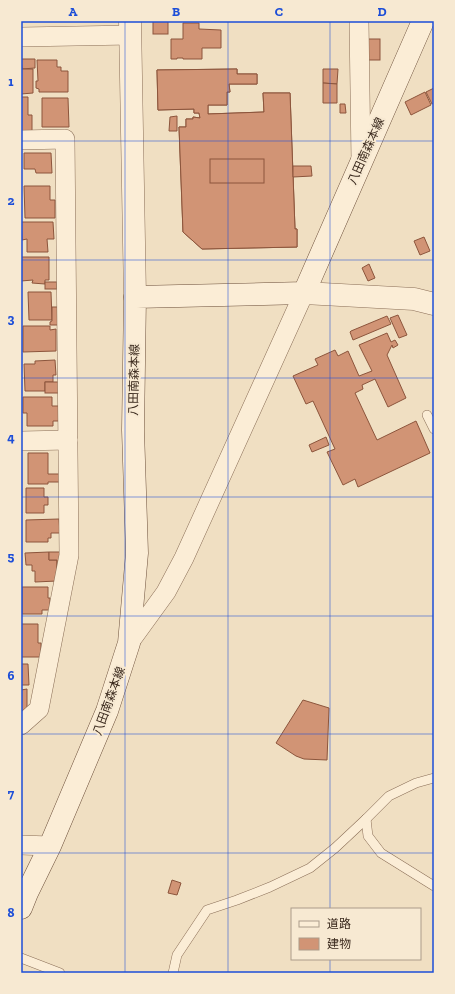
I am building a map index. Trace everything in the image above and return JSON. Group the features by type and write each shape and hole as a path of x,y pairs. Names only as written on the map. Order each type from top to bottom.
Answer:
{"main road":[{"name":"八田南森本線","path":"304,293 423,21"},
{"name":"八田南森本線","path":"21,908 50,846 107,711 129,643 137,553 133,430 135,297 131,28"},
{"path":"135,297 304,293 424,301"}],"street":[{"path":"359,21 361,162"},
{"path":"21,37 131,28"},
{"path":"21,140 65,139 69,555 39,709 22,725 21,724"},
{"path":"424,301 434,290"},
{"path":"129,643 166,592 184,558 304,293"},
{"path":"21,441 68,440"},
{"path":"21,845 50,846"}],"lane":[{"path":"427,415 434,429"},
{"path":"173,973 177,955 206,910 270,887 310,868 335,848 389,796 416,783 434,778"},
{"path":"366,819 368,836 382,853 434,886"},
{"path":"21,958 60,973"}],"building":[{"path":"153,21 168,21 168,34 153,34"},
{"path":"183,23 199,23 199,29 221,30 221,48 202,48 202,59 171,59 171,39 183,39"},
{"path":"366,39 380,39 380,60 366,60"},
{"path":"21,59 35,59 35,68 22,69"},
{"path":"37,60 57,60 57,67 61,67 61,71 68,71 68,92 39,92 39,89 36,88 36,81 38,81"},
{"path":"21,65 22,69 33,69 33,93 21,94"},
{"path":"237,69 237,74 257,74 257,84 229,84 230,92 227,92 227,105 208,105 208,114 264,112 263,93 290,93 297,247 202,249 183,232 179,127 186,127 186,119 193,119 193,117 200,118 199,113 194,113 194,109 158,110 157,70","holes":["210,159 264,159 264,183 210,183"]},
{"path":"237,69 237,74 257,74 257,84 229,84 230,92 227,92 227,105 208,105 208,114 264,112 263,93 290,93 297,247 202,249 183,232 179,127 186,127 186,119 193,119 193,117 200,118 199,113 194,113 194,109 158,110 157,70"},
{"path":"323,69 338,69 337,84 323,83"},
{"path":"323,83 337,84 337,103 323,103"},
{"path":"434,88 434,103 432,104 426,92"},
{"path":"425,92 431,105 411,115 405,102"},
{"path":"21,97 28,97 28,115 32,115 32,134 21,134"},
{"path":"42,98 68,98 69,127 42,127"},
{"path":"340,104 345,104 346,113 340,113"},
{"path":"177,116 177,131 169,131 170,117"},
{"path":"24,153 51,153 52,173 36,173 35,169 24,169"},
{"path":"210,159 264,159 264,183 210,183"},
{"path":"293,166 311,166 312,176 293,177"},
{"path":"24,186 50,186 50,200 55,200 55,218 25,218"},
{"path":"21,222 53,222 54,239 47,239 48,252 27,252 27,239 22,240"},
{"path":"424,237 430,251 420,255 414,241"},
{"path":"21,257 49,257 49,280 45,280 45,284 32,283 33,280 21,281"},
{"path":"369,264 375,278 368,281 362,268"},
{"path":"45,282 57,282 57,289 45,289"},
{"path":"28,292 51,292 52,320 29,320"},
{"path":"52,307 58,307 59,325 50,325 50,322 52,321"},
{"path":"398,315 407,335 399,338 390,318"},
{"path":"387,316 391,324 353,340 351,331"},
{"path":"23,326 50,326 50,330 56,329 56,351 23,352"},
{"path":"387,333 391,342 395,340 398,345 393,348 392,345 387,355 406,398 388,407 375,379 362,385 363,389 355,393 377,440 416,421 430,453 358,487 355,479 343,485 327,452 335,449 313,401 306,404 293,376 318,365 315,359 335,350 338,356 348,351 359,376 372,371 359,345"},
{"path":"55,360 56,375 53,375 53,382 45,382 45,391 25,391 24,364 35,364 35,361"},
{"path":"45,382 59,382 59,393 45,393"},
{"path":"23,397 52,397 52,406 59,406 59,421 53,421 53,426 27,426 27,413 23,413"},
{"path":"326,437 329,445 312,452 309,445"},
{"path":"28,453 48,453 48,474 61,474 61,482 48,482 48,484 28,484"},
{"path":"26,488 44,488 44,497 48,497 48,505 44,505 44,513 26,513"},
{"path":"59,519 60,533 51,533 51,538 48,538 48,542 26,542 26,520"},
{"path":"49,552 49,560 57,560 57,581 35,582 35,571 32,571 32,565 26,565 25,553"},
{"path":"49,552 61,552 57,569 57,560 49,560"},
{"path":"22,587 48,587 50,610 42,610 42,614 22,614"},
{"path":"21,624 38,624 38,643 41,643 41,657 21,657"},
{"path":"21,664 28,664 29,685 21,685"},
{"path":"27,689 27,710 21,711 21,690"},
{"path":"303,700 329,708 327,760 304,759 296,756 276,743"},
{"path":"172,880 181,883 177,895 168,893"}]}
